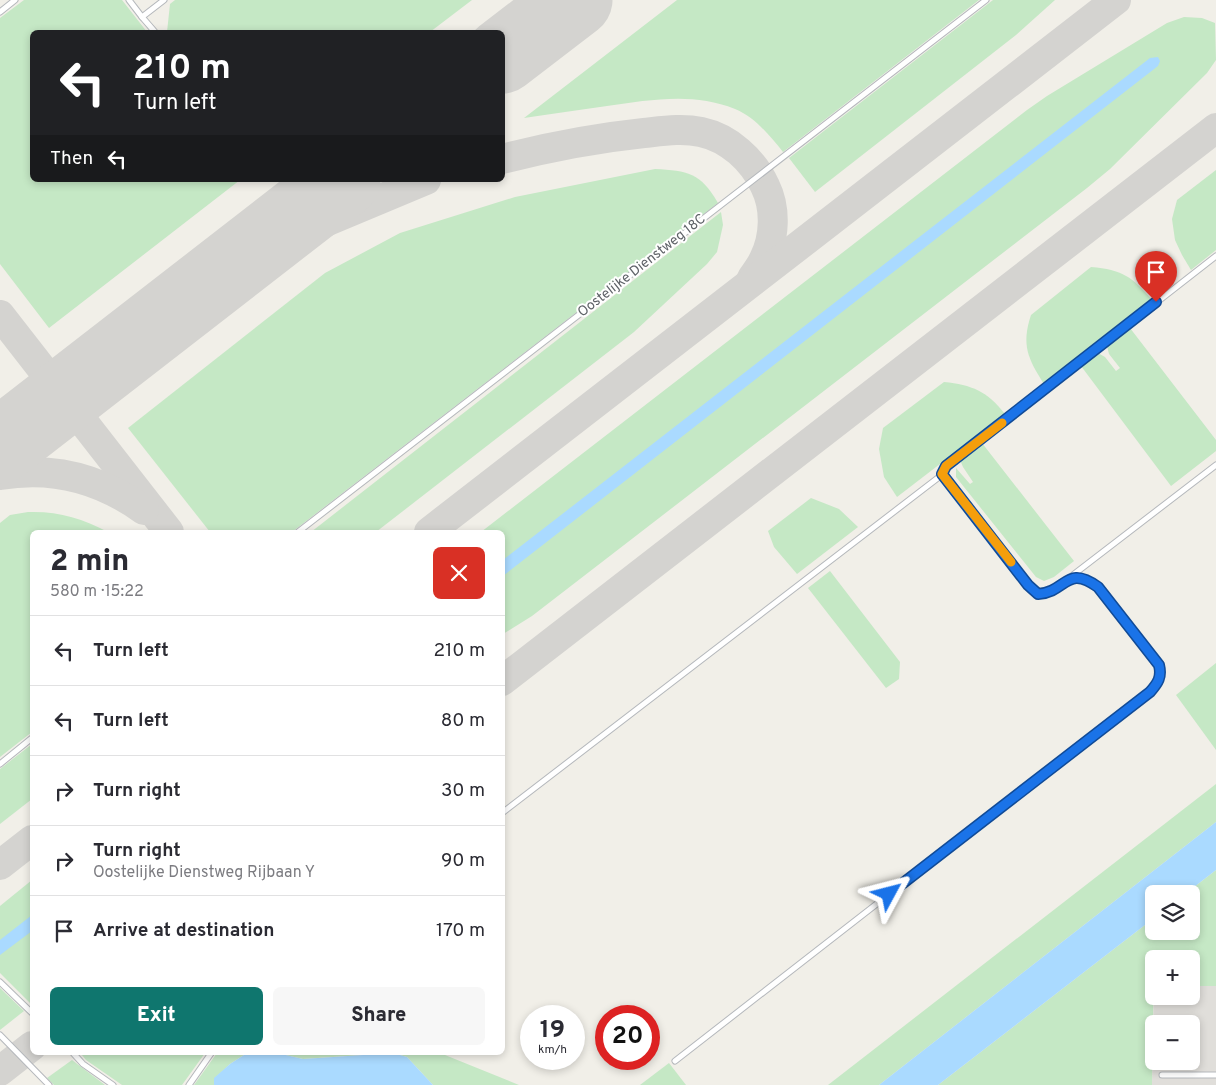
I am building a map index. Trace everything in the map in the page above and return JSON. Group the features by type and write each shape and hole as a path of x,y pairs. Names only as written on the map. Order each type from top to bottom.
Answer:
{"lane":[{"path":"0,12 15,0"},
{"path":"129,0 153,30"},
{"path":"142,17 164,0"},
{"name":"Oostelijke Dienstweg 18C","path":"301,530 986,0"},
{"path":"505,812 942,474 946,466 1216,256"},
{"path":"942,474 1028,585 1038,594 1048,593 1056,589 1216,465"},
{"path":"675,1061 1150,692 1158,683 1161,672 1159,665 1098,587 1088,579 1080,577 1069,579"},
{"path":"0,764 30,740"},
{"path":"0,982 30,1011"},
{"path":"0,1035 48,1085"},
{"path":"75,1055 83,1064 113,1085"},
{"path":"189,1085 210,1055"},
{"path":"1162,1075 1216,1075"}],"shaded area":[{"path":"1200,986 1216,986 1216,1085 1152,1085 1152,1070 1200,1070 1200,1015 1153,1015 1154,1005 1200,1005"}],"green space":[{"path":"24,0 122,0 145,30 30,30 30,182 237,182 49,328 0,264 0,18"},
{"path":"175,0 472,0 433,30 167,30 170,4"},
{"path":"677,0 979,0 783,152 762,128 742,112 703,101 687,99 655,100 524,118"},
{"path":"993,0 1055,0 1016,35 815,192 789,158"},
{"path":"1184,17 1202,18 1215,23 1216,60 1207,73 1110,169 532,616 505,633 505,530 484,530 1027,110 1167,23"},
{"path":"655,169 685,172 692,175 705,185 718,203 295,530 208,530 128,428 325,273 400,233 515,197"},
{"path":"1216,170 1216,250 1191,270 1175,240 1172,219 1177,200"},
{"path":"721,212 723,225 717,252 707,264 634,332 379,530 314,530"},
{"path":"1091,267 1119,272 1138,285 1152,300 1044,384 1030,359 1026,343 1031,315"},
{"path":"1130,328 1216,440 1216,451 1171,486 1081,366 1098,353 1105,357 1116,371 1120,368 1109,354 1107,346"},
{"path":"944,382 978,390 992,400 1005,414 897,497 884,477 879,449 883,428"},
{"path":"982,443 1074,561 1054,577 1044,581 1036,577 956,477 956,468 970,484 973,482 960,460"},
{"path":"811,498 839,509 858,527 797,574 774,547 768,531"},
{"path":"28,512 60,514 70,516 104,530 30,530 30,734 0,757 0,523 10,515"},
{"path":"830,571 900,662 899,679 886,688 808,588"},
{"path":"1216,663 1216,750 1176,695"},
{"path":"30,746 30,801 0,824 0,769"},
{"path":"1216,784 1216,822 879,1085 828,1085"},
{"path":"1216,870 1216,986 1200,986 1200,950 1145,950 1145,1005 1153,1005 1153,1015 1145,1015 1145,1070 1152,1070 1152,1085 938,1085 1145,925 1145,940 1200,940 1200,885 1197,885"},
{"path":"30,882 30,1003 0,973 0,906"},
{"path":"0,988 24,1011 0,1030"},
{"path":"82,1055 204,1055 182,1085 122,1085 86,1060"},
{"path":"216,1055 244,1055 230,1064 215,1078 214,1085 194,1085"},
{"path":"286,1055 362,1055 303,1059"},
{"path":"400,1055 445,1055 519,1085 433,1085 407,1057"},
{"path":"72,1060 105,1085 54,1085 47,1078"},
{"path":"669,1063 686,1085 640,1085"}],"water":[{"path":"1158,57 1160,61 1158,66 505,574 505,558 1150,58"},
{"path":"1216,822 1216,870 1197,885 1145,885 1145,925 938,1085 879,1085"},
{"path":"30,917 30,932 0,955 0,940"},
{"path":"244,1055 286,1055 303,1059 363,1055 400,1055 407,1057 433,1085 214,1085 214,1078"}],"taxiway":[{"path":"564,9 577,0"},
{"path":"432,530 1116,0"},
{"path":"505,679 1216,128"},
{"path":"505,158 590,140 665,131 694,131 721,139 739,152 754,167 769,195 773,222 772,232 763,262 752,278"},
{"path":"163,319 261,255 316,226 421,182"},
{"path":"0,315 167,530"},
{"path":"0,475 38,472 75,478 111,490 144,510"},
{"path":"0,865 30,842"},
{"path":"0,1071 30,1048"}],"runway":[{"path":"505,54 575,0"},
{"path":"0,446 340,182"}],"slow traffic":[{"path":"1002,423 946,466 942,474 1011,562"}],"route":[{"path":"889,894 1150,692 1158,683 1161,672 1159,665 1098,587 1088,579 1080,577 1069,579 1048,593 1038,594 1028,585 942,474 946,466 1156,302"}]}
